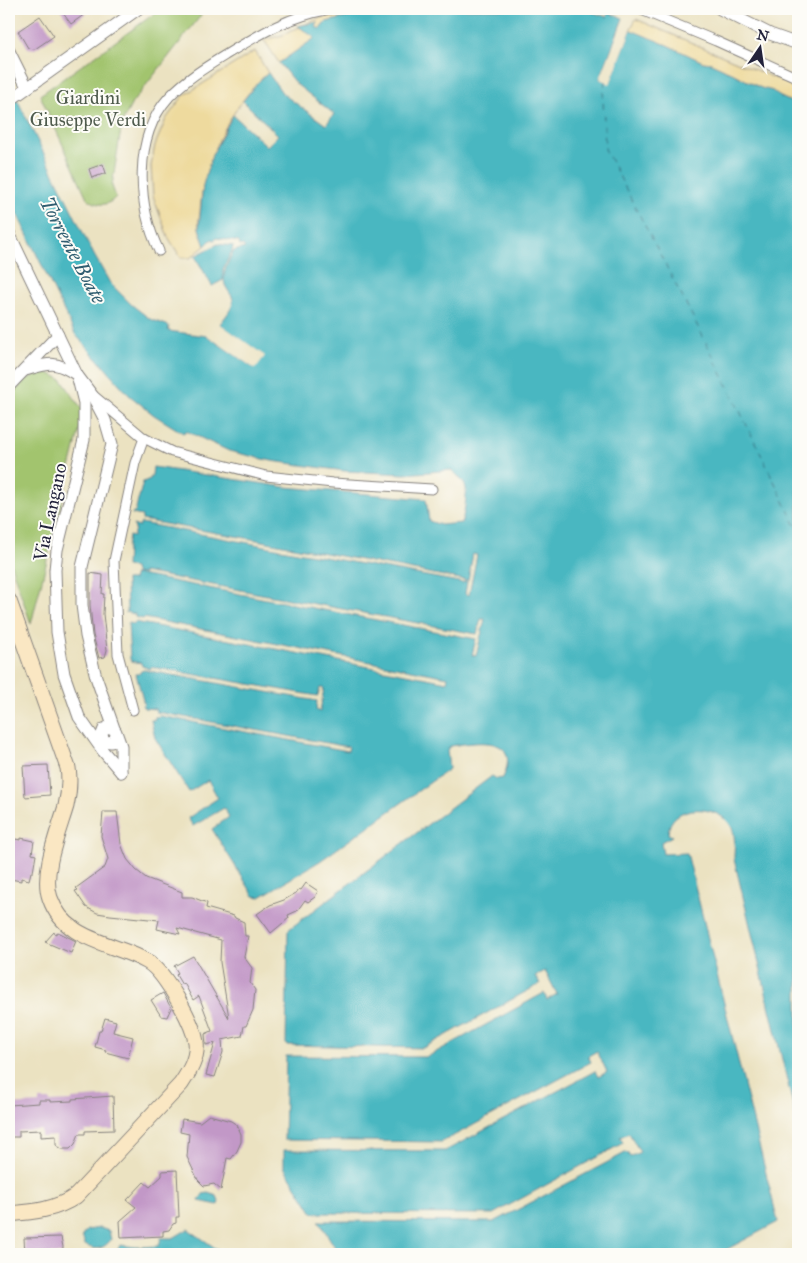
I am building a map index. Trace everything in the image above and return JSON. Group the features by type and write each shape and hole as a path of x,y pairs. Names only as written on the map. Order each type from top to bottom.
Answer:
{"main road":[{"path":"9,601 13,625 68,768 70,784 66,806 54,843 49,874 50,897 59,916 69,926 95,941 149,963 166,980 190,1022 196,1044 193,1062 181,1084 76,1196 56,1208 37,1212 9,1214"}],"street":[{"path":"13,98 138,9"},
{"path":"159,251 153,240 146,206 142,178 143,157 147,138 168,98 194,74 254,36 299,16 330,9"},
{"path":"639,9 798,78"},
{"path":"720,9 733,12 770,34 798,44"},
{"path":"9,52 28,88"},
{"name":"Via Langano","path":"9,233 77,375 91,394 105,420 112,444 82,567 82,604 86,636 111,733 121,746 121,772 79,717 64,674 57,632 55,570 57,550 84,440 84,404 77,375"},
{"path":"9,386 58,335"},
{"path":"25,370 49,363 64,367 77,375"},
{"path":"91,394 144,438 172,452 266,476 333,483 432,489"},
{"path":"133,710 118,654 114,561 135,463 144,438"},
{"path":"96,741 111,733"}],"green space":[{"name":"Giardini Giuseppe Verdi","path":"161,9 206,9 132,103 122,123 112,186 116,197 106,204 94,203 87,198 40,95"},
{"path":"45,371 62,380 84,412 31,624 9,559 9,398 25,380"}],"sand":[{"path":"348,9 362,9 353,16 326,22 320,29 316,27 318,23 303,25"},
{"path":"636,19 798,88 798,106 773,91 761,88 711,63 703,62 630,30"},
{"path":"299,27 315,38 279,63 264,40 283,35"},
{"path":"255,51 268,73 242,101 231,118 221,136 206,174 199,220 199,230 205,246 190,258 181,258 168,237 153,196 151,166 155,145 166,119 183,96"}],"water":[{"name":"Torrente Boate","path":"362,9 583,9 607,17 608,13 623,18 600,79 610,83 631,30 703,62 711,63 761,88 773,91 798,106 798,1126 734,859 732,828 726,820 707,810 686,811 677,816 671,824 668,834 672,836 661,842 663,854 687,853 778,1222 718,1254 339,1254 319,1221 494,1222 627,1152 630,1157 640,1152 629,1133 620,1137 623,1143 493,1214 313,1213 284,1167 284,1150 445,1151 595,1071 598,1077 607,1072 597,1051 588,1056 591,1062 442,1142 284,1140 286,1056 427,1057 544,993 547,1000 557,994 545,971 535,976 540,984 423,1048 286,1045 288,930 492,776 497,779 503,778 507,764 506,754 501,747 493,744 472,743 450,746 447,750 449,769 320,861 260,897 254,896 212,829 229,817 224,808 193,826 188,818 218,798 208,780 189,792 155,738 151,720 160,716 348,751 349,747 156,712 156,709 144,708 142,705 144,704 136,674 144,670 317,701 316,710 320,712 324,688 320,688 318,696 151,667 150,669 130,659 128,623 134,624 135,622 447,682 448,677 135,617 135,614 125,612 127,610 126,580 133,580 135,574 476,639 472,655 476,656 485,619 481,619 477,634 143,572 143,574 135,573 134,568 126,567 127,547 129,536 133,537 135,528 133,525 139,527 141,523 464,583 464,581 467,582 465,594 469,595 477,555 473,554 468,580 465,580 142,520 142,516 132,514 135,512 143,482 150,479 153,467 285,487 426,499 429,521 441,525 461,523 465,506 466,488 460,478 451,470 405,474 345,471 272,461 229,451 186,431 183,433 154,415 129,395 75,334 9,197 9,83 94,255 110,283 132,305 150,319 169,326 168,331 207,336 254,368 264,356 220,324 233,302 224,281 226,267 234,251 245,248 243,245 240,246 239,242 217,238 212,239 205,246 199,228 203,185 212,155 233,115 267,146 278,135 243,101 257,83 268,73 283,94 326,125 334,114 296,84 279,63 315,38 298,26 318,22 316,27 320,29 326,22 353,16 356,11 361,11"},
{"path":"218,244 233,246 223,269 223,280 212,286 195,256"},
{"path":"208,1193 217,1196 218,1205 199,1201 203,1194"},
{"path":"100,1228 109,1231 111,1240 99,1248 85,1245 82,1236 87,1230"},
{"path":"188,1229 224,1254 116,1254 120,1245 136,1247 159,1246 161,1238 173,1238"}],"pier":[{"path":"621,26 623,27 603,77 609,80 629,29 631,30 610,84 600,79"},
{"path":"219,323 265,356 255,369 208,336 254,365 261,356 218,326"}],"building":[{"path":"60,9 92,9 71,24"},
{"path":"40,16 54,36 35,49 28,48 18,31"},
{"path":"103,164 106,173 92,178 89,169"},
{"path":"90,573 103,575 103,614 107,650 105,657 99,658 93,635 90,605"},
{"path":"48,765 50,795 25,797 23,766"},
{"path":"103,812 117,812 121,844 127,859 146,878 182,892 182,897 192,897 207,903 206,908 234,916 244,922 245,936 248,936 244,957 252,968 250,983 255,990 253,1010 246,1026 244,1026 242,1036 222,1040 223,1052 215,1077 206,1075 215,1043 206,1045 205,1034 212,1031 199,996 193,1000 184,983 182,985 176,975 178,973 174,966 193,956 229,1018 220,962 221,940 177,928 180,934 157,929 159,920 97,913 86,907 75,891 78,890 76,888 105,867 108,859 101,836"},
{"path":"21,838 34,841 32,854 36,855 33,872 31,872 29,880 21,878 21,881 10,879 13,865 9,865 9,858 11,842 14,842 15,839 21,840"},
{"path":"306,883 318,891 315,897 308,902 305,900 297,911 288,915 289,918 271,933 257,914 270,905 296,893 299,889 301,890"},
{"path":"54,932 55,934 58,932 76,941 71,953 45,942"},
{"path":"163,993 171,1008 167,1017 161,1016 151,1000"},
{"path":"105,1018 116,1021 113,1032 133,1037 128,1058 105,1052 106,1050 95,1047"},
{"path":"113,1096 114,1130 85,1131 85,1134 79,1134 75,1144 70,1149 62,1149 56,1145 56,1136 41,1137 41,1130 19,1131 19,1137 9,1137 9,1105 39,1103 39,1100 50,1100 50,1102 72,1101 72,1099"},
{"path":"209,1115 231,1121 237,1125 241,1134 241,1142 237,1151 231,1159 227,1158 221,1190 214,1184 204,1186 198,1180 187,1157 189,1134 180,1132 182,1119 200,1122"},
{"path":"177,1170 179,1217 176,1217 176,1223 169,1230 163,1231 163,1236 121,1238 120,1221 136,1207 127,1200 144,1182 150,1187 162,1176 162,1171"},
{"path":"61,1237 62,1254 25,1254 24,1238"}],"ferry route":[{"path":"605,81 603,97 605,149 710,350 798,530"}]}
